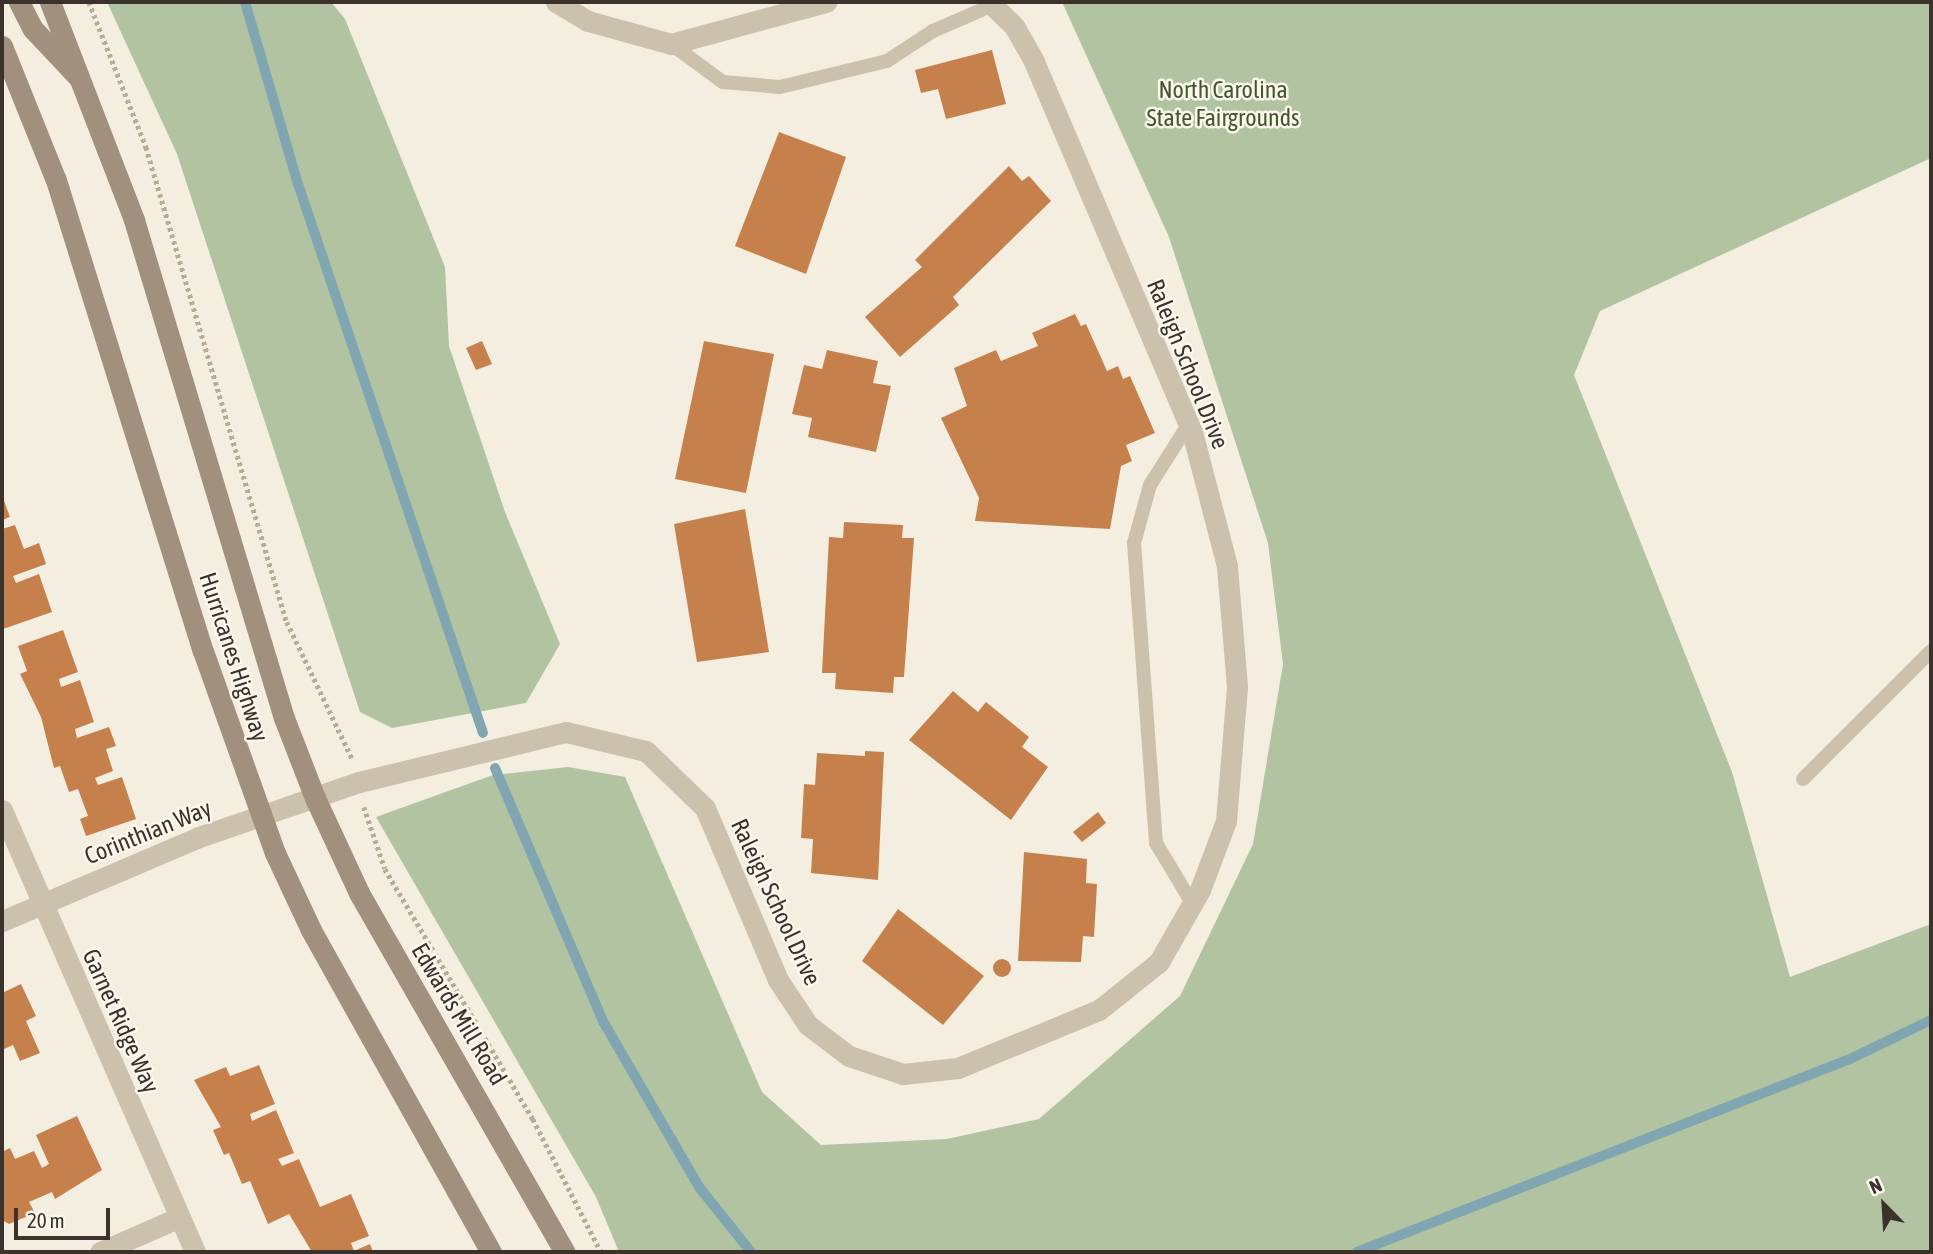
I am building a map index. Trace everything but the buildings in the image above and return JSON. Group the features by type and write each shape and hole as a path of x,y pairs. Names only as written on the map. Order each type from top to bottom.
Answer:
{"main road":[{"path":"19,2 33,29 87,88"},
{"name":"Hurricanes Highway","path":"50,2 87,88 134,220 284,718 315,798"},
{"name":"Hurricanes Highway","path":"2,46 56,180 262,818 311,930 492,1252"},
{"name":"Edwards Mill Road","path":"315,798 369,912 565,1252"}],"street":[{"path":"556,2 588,21 671,44 826,2"},
{"name":"Raleigh School Drive","path":"315,798 566,732 646,751 705,808 778,980 808,1025 849,1056 903,1074 958,1068 1099,1010 1159,962 1192,903 1226,821 1237,686 1227,566 1188,425 1034,61 1014,26 991,4"},
{"name":"Corinthian Way","path":"2,921 199,837 315,798"},
{"name":"Garnet Ridge Way","path":"2,810 195,1252"},
{"path":"100,1252 178,1218"}],"lane":[{"path":"671,44 723,82 779,87 887,61 933,31 991,4"},
{"path":"1188,425 1150,485 1134,543 1156,843 1192,903"},
{"path":"1803,779 1931,651"}],"path":[{"path":"89,2 146,147 287,622 350,750"},
{"path":"364,804 362,815 385,869 533,1119 601,1252"}],"green space":[{"path":"107,2 331,2 345,19 445,267 449,346 505,512 560,644 526,703 392,728 360,712 177,154"},
{"name":"North Carolina State Fairgrounds","path":"1062,2 1931,2 1931,158 1600,311 1574,375 1732,772 1790,977 1931,924 1931,1252 619,1252 596,1197 376,817 493,775 568,767 625,777 762,1092 821,1145 947,1139 1039,1119 1180,996 1253,844 1283,664 1268,543 1169,237"}],"waterway":[{"path":"245,2 298,184 483,733"},
{"path":"495,768 604,1023 699,1187 751,1252"},
{"path":"1357,1252 1850,1059 1931,1020"}]}
